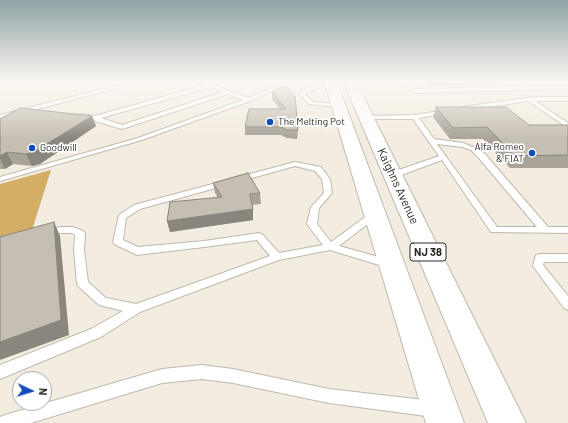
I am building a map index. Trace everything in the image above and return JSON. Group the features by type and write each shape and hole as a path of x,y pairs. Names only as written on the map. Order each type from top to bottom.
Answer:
{"highway":[{"name":"Kaighns Avenue","path":"341,100 339,106 443,416"},
{"name":"Kaighns Avenue","path":"356,100 366,117 507,423"}],"lane":[{"path":"0,117 67,100"},
{"path":"95,118 159,100"},
{"path":"0,179 131,133 210,100"},
{"path":"74,116 95,118 131,133 248,100"},
{"path":"530,100 568,126"},
{"path":"366,117 415,117 482,105 540,100"},
{"path":"22,111 44,113"},
{"path":"415,117 494,230 568,230"},
{"path":"432,141 463,145 473,149 481,155 545,230"},
{"path":"393,175 444,157"},
{"path":"277,257 259,236 204,244 137,250 118,242 122,217 137,207 295,164 318,169 326,179 328,193 315,207 312,224 330,247 392,264"},
{"path":"0,372 96,333 136,309 277,257 330,247 344,239 375,214"},
{"path":"37,236 60,230 73,230 80,233 79,250 83,284 103,302 136,309"},
{"path":"568,258 540,258 538,266 568,306"},
{"path":"5,423 162,376 202,372 233,376 329,396 443,416"}],"shaded area":[{"path":"51,170 32,230 0,239 0,184"}],"building":[{"path":"278,100 295,100 298,130 287,130 281,127 245,127 249,109 286,109"},
{"path":"436,107 506,107 529,125 568,125 568,155 515,156 487,127 453,128"},
{"path":"20,108 92,116 34,152 26,154 7,152 0,156 0,119"},
{"path":"248,173 260,193 250,194 253,209 167,221 170,202 222,197 213,183"},
{"path":"54,222 61,320 0,342 0,237"}],"place":[{"name":"The Melting Pot","path":"270,122"},
{"name":"Goodwill","path":"32,148"},
{"name":"Alfa Romeo & FIAT","path":"532,153"}]}
